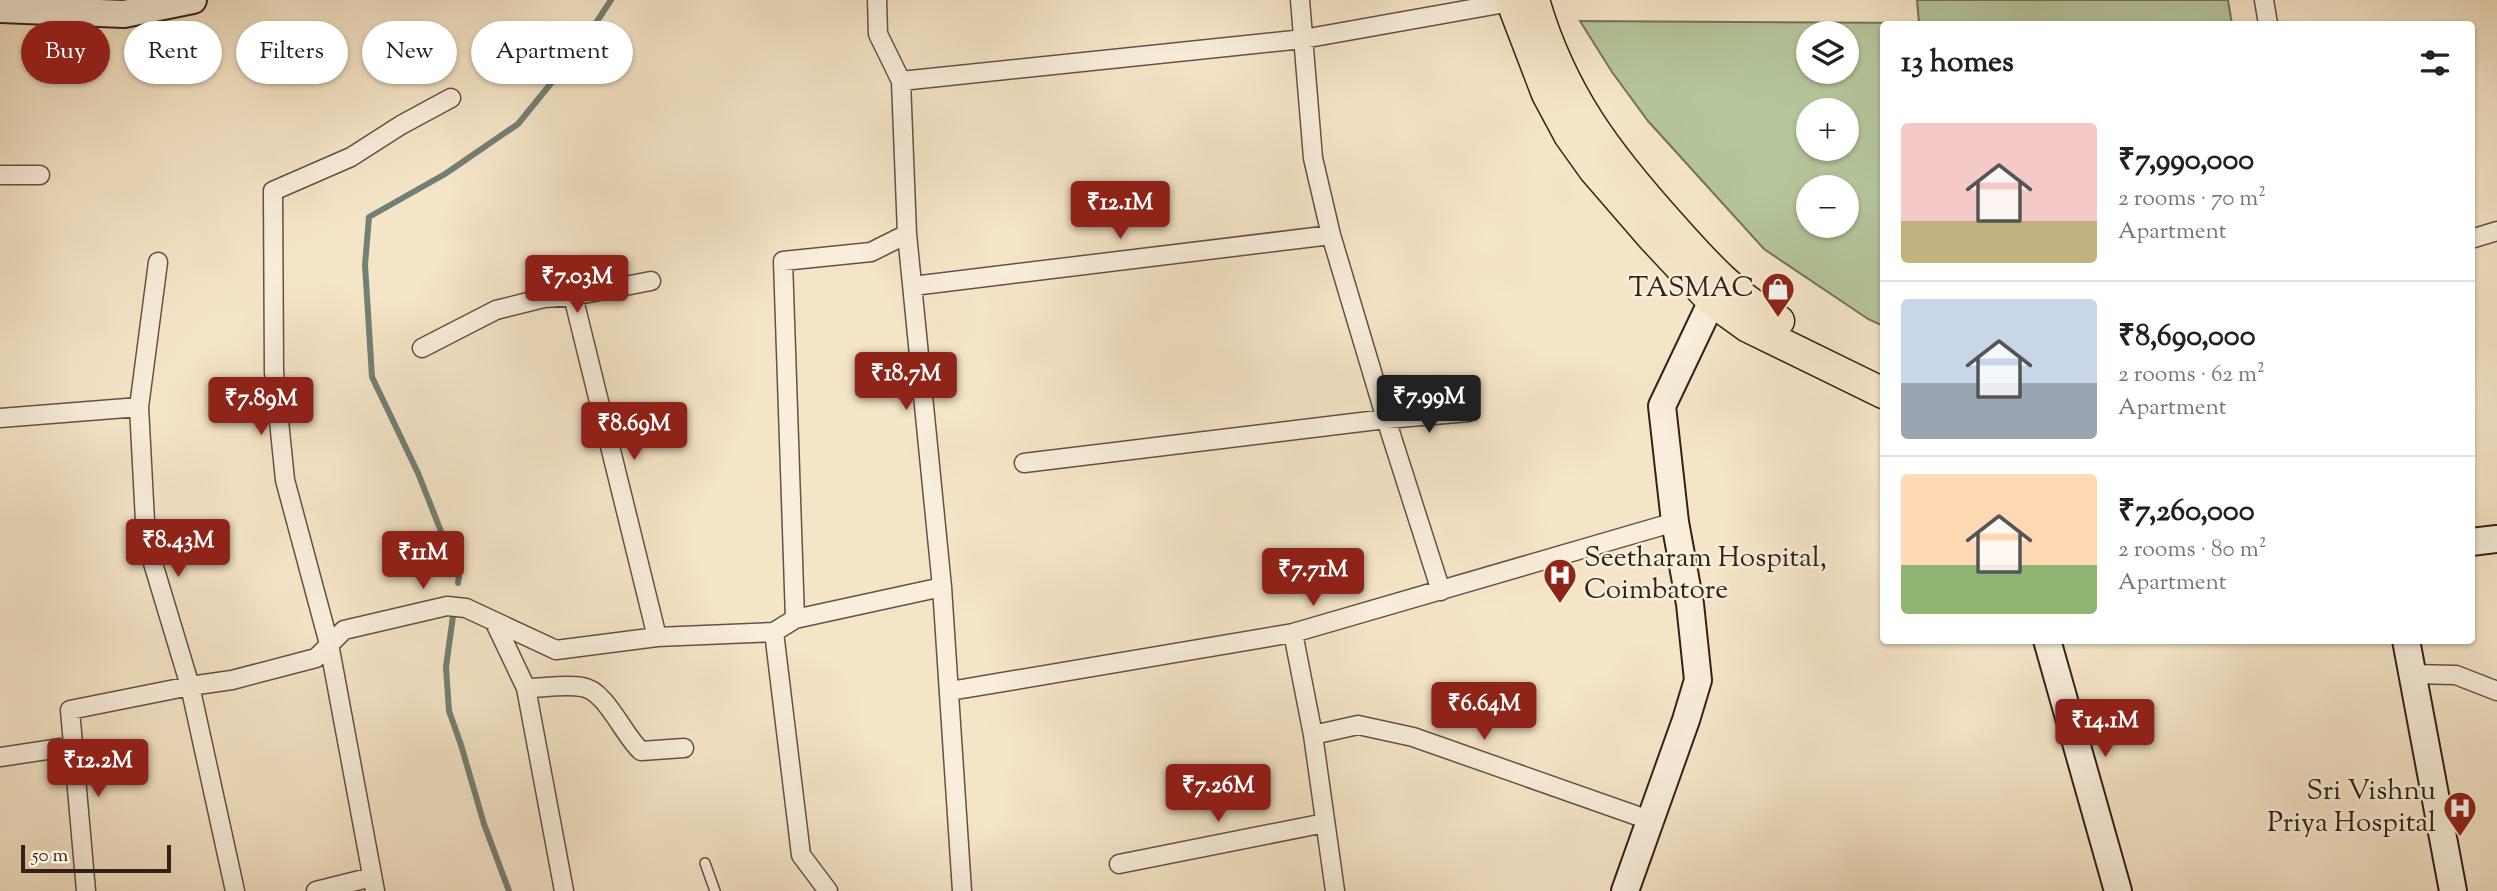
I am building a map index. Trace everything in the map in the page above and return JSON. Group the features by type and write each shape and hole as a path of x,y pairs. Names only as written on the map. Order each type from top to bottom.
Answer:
{"main road":[{"path":"1518,1 1547,94 1569,135 1594,170 1652,237 1712,301 1748,327 1880,392"},
{"path":"1518,1 1555,59 1592,129 1627,176 1720,278 1758,310 1880,371"}],"street":[{"path":"0,9 124,14 193,0"},
{"path":"877,0 878,34 901,81 907,234 942,587 962,891"},
{"path":"1300,0 1313,158 1331,235 1441,591"},
{"path":"2264,0 2268,21"},
{"path":"901,81 1303,39 1518,1"},
{"path":"316,891 374,884 329,644 285,480 274,372 274,191 351,157 401,125 451,99"},
{"path":"0,175 40,175"},
{"path":"2475,238 2497,231"},
{"path":"795,619 783,261 871,252 907,234"},
{"path":"913,286 1331,235"},
{"path":"158,262 139,407 146,540 190,686 235,891"},
{"path":"422,348 496,310 544,298 573,296 650,281"},
{"path":"573,296 657,637"},
{"path":"1625,891 1698,680 1690,604 1675,522 1662,406 1712,301"},
{"path":"0,418 139,407"},
{"path":"1024,463 1386,419 1469,412"},
{"path":"950,691 1293,633 1675,522"},
{"path":"2475,542 2497,539"},
{"path":"86,891 70,710 232,680 316,658 344,630 447,606 466,608 556,650 657,637 774,632 795,619 942,587"},
{"path":"495,623 526,688 564,891"},
{"path":"774,632 801,855 828,891"},
{"path":"1293,633 1312,734 1335,891"},
{"path":"2048,644 2118,891"},
{"path":"2407,644 2453,891"},
{"path":"2412,674 2456,676 2497,691"},
{"path":"526,688 584,687 607,704 631,742 641,751 684,748"},
{"path":"1312,734 1358,725 1413,737 1649,820"},
{"path":"0,757 74,746"},
{"path":"1119,864 1325,823"}],"lane":[{"path":"705,863 715,891"}],"green space":[{"path":"1917,0 2228,0 2232,21 1919,21"},
{"path":"1580,21 1796,22 1796,84 1859,84 1859,23 1880,23 1880,325 1764,249 1648,121 1612,72"}],"waterway":[{"path":"458,583 459,577 418,473 372,377 365,265 369,217 445,174 518,124 578,50 611,0"},
{"path":"453,616 446,667 449,711 484,824 509,891"}],"place":[{"name":"TASMAC","path":"1778,319"},
{"name":"Seetharam Hospital, Coimbatore","path":"1560,605"},
{"name":"Sri Vishnu Priya Hospital","path":"2460,838"}]}
